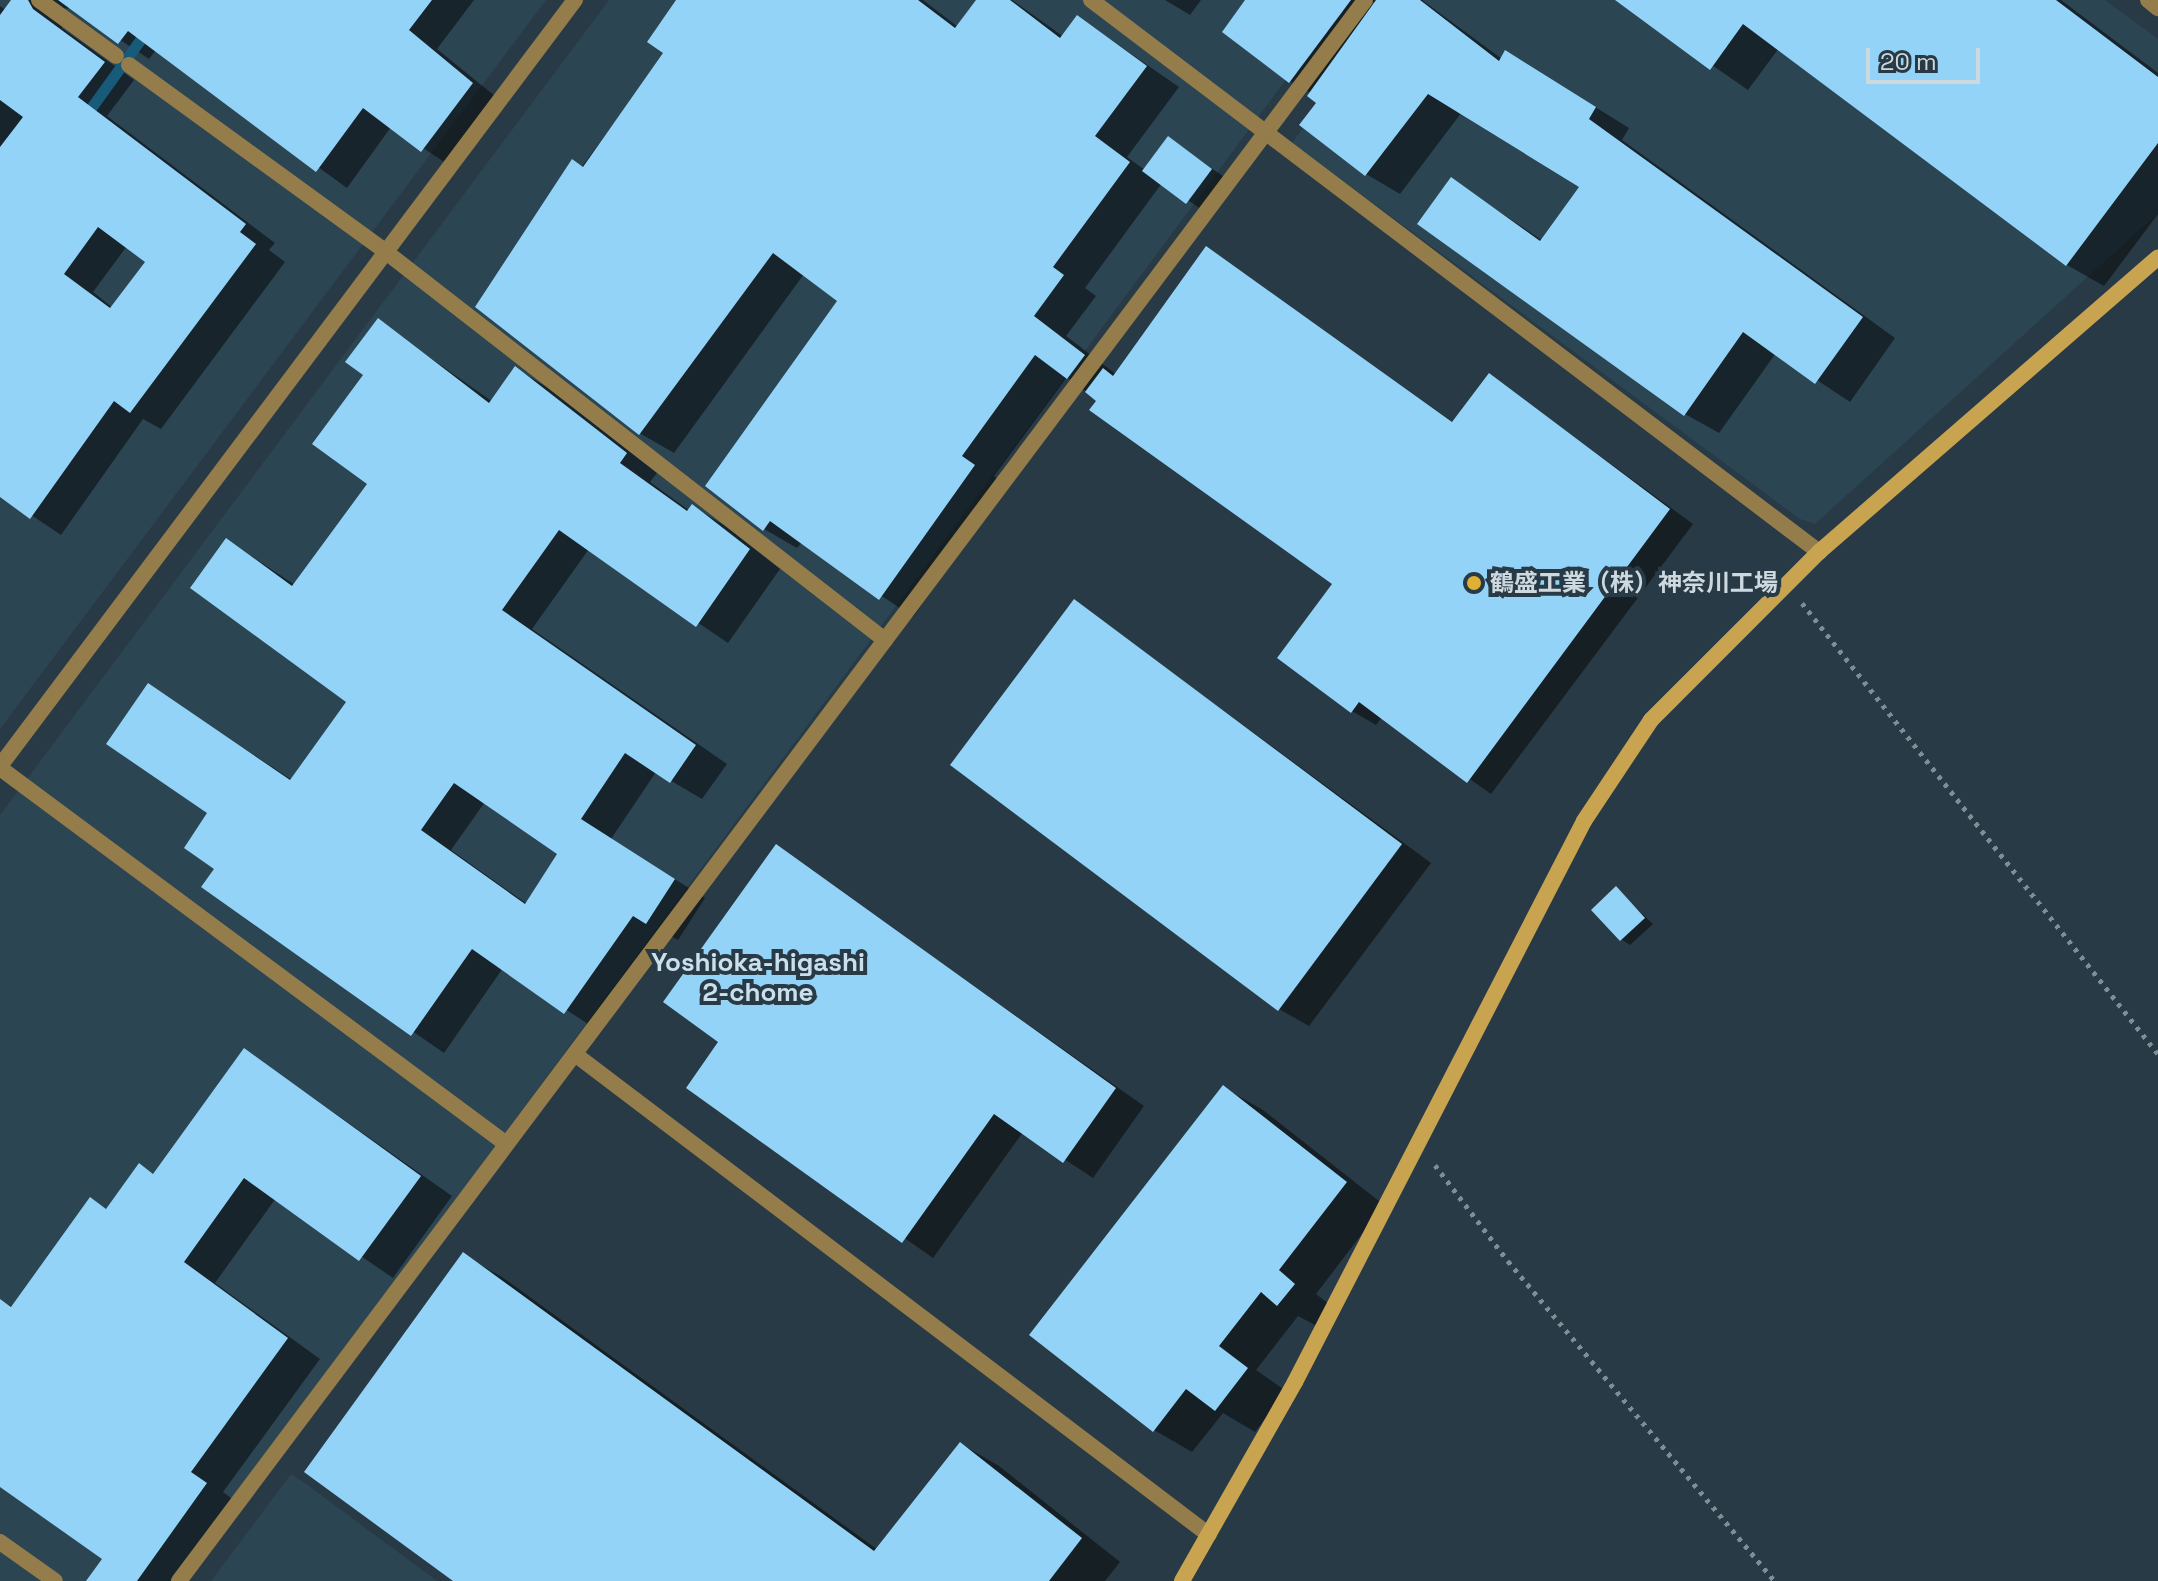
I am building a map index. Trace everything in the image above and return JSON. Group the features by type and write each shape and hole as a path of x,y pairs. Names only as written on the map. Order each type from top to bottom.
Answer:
{"street":[{"path":"39,0 386,252 885,640"},
{"path":"505,1143 0,767 575,0"},
{"path":"1091,0 1819,552"},
{"path":"179,1581 1365,0"},
{"path":"2148,0 2158,8"},
{"path":"1182,1581 1412,1156 1584,821 1624,757 1679,690 1819,552 2158,257"},
{"path":"576,1055 1209,1535"},
{"path":"0,1542 55,1581"}],"path":[{"path":"1785,584 2158,1054"},
{"path":"1412,1156 1441,1168 1508,1261 1775,1581"}],"shaded area":[{"path":"0,0 546,0 0,729"},
{"path":"609,0 1345,0 173,1581 0,1581 0,815"},
{"path":"1397,0 2105,0 2158,39 2158,213 1815,524 1800,519 1292,143"},
{"path":"291,1474 309,1486 437,1581 211,1581"}],"building":[{"path":"11,0 28,0 33,9 105,62 78,97 246,224 240,232 256,244 130,413 114,401 30,519 0,497 0,147 23,117 0,100 0,15","holes":["98,227 145,262 110,308 64,274"]},
{"path":"58,0 432,0 409,30 473,83 421,152 363,108 316,172 128,31 118,44"},
{"path":"676,0 918,0 955,28 976,0 1010,0 1060,38 1077,15 1147,66 1095,136 1130,162 1053,267 1064,275 1034,316 1085,355 1067,379 1035,355 962,456 975,465 879,600 770,521 763,531 705,486 837,301 773,253 639,435 475,307 572,159 583,167 663,53 647,42"},
{"path":"1245,0 1351,0 1289,83 1222,32"},
{"path":"1376,0 1420,0 1499,61 1505,50 1596,107 1589,119 1863,317 1815,384 1743,332 1684,416 1417,224 1451,177 1540,241 1579,187 1428,94 1365,176 1299,125 1316,103 1307,96"},
{"path":"1615,0 2056,0 2158,77 2158,143 2066,266 1743,24 1710,70"},
{"path":"1168,136 1212,169 1186,204 1142,171"},
{"path":"1206,246 1452,422 1489,373 1670,509 1467,783 1359,702 1351,713 1277,658 1332,584 1089,410 1096,401 1085,392 1103,368 1113,376"},
{"path":"378,318 489,403 515,366 627,453 620,463 687,511 692,504 750,549 696,627 559,530 502,610 696,745 670,783 625,753 581,819 675,879 646,924 633,916 564,1014 472,949 411,1036 201,887 214,869 184,848 207,813 106,744 148,683 290,780 346,702 190,588 226,538 292,586 367,484 312,444 363,375 345,362","holes":["454,783 557,854 525,904 421,830"]},
{"path":"1074,599 1402,844 1278,1011 950,765"},
{"path":"776,844 1116,1088 1063,1163 994,1114 902,1243 686,1088 718,1042 663,1002"},
{"path":"1616,886 1645,918 1620,941 1591,910"},
{"path":"244,1048 421,1176 359,1261 244,1178 184,1262 288,1338 191,1472 207,1483 137,1581 86,1581 102,1559 0,1487 0,1299 11,1307 90,1197 106,1209 139,1163 153,1174"},
{"path":"1223,1085 1347,1182 1279,1270 1295,1284 1277,1306 1261,1292 1219,1346 1248,1368 1215,1411 1186,1389 1153,1432 1029,1335"},
{"path":"463,1252 874,1551 960,1442 1082,1538 1049,1581 453,1581 304,1472"}],"waterway":[{"path":"83,119 148,29"}],"place":[{"name":"鶴盛工業（株）神奈川工場","path":"1474,583"}],"district":[{"name":"Yoshioka-higashi 2-chome","path":"758,978"}]}
